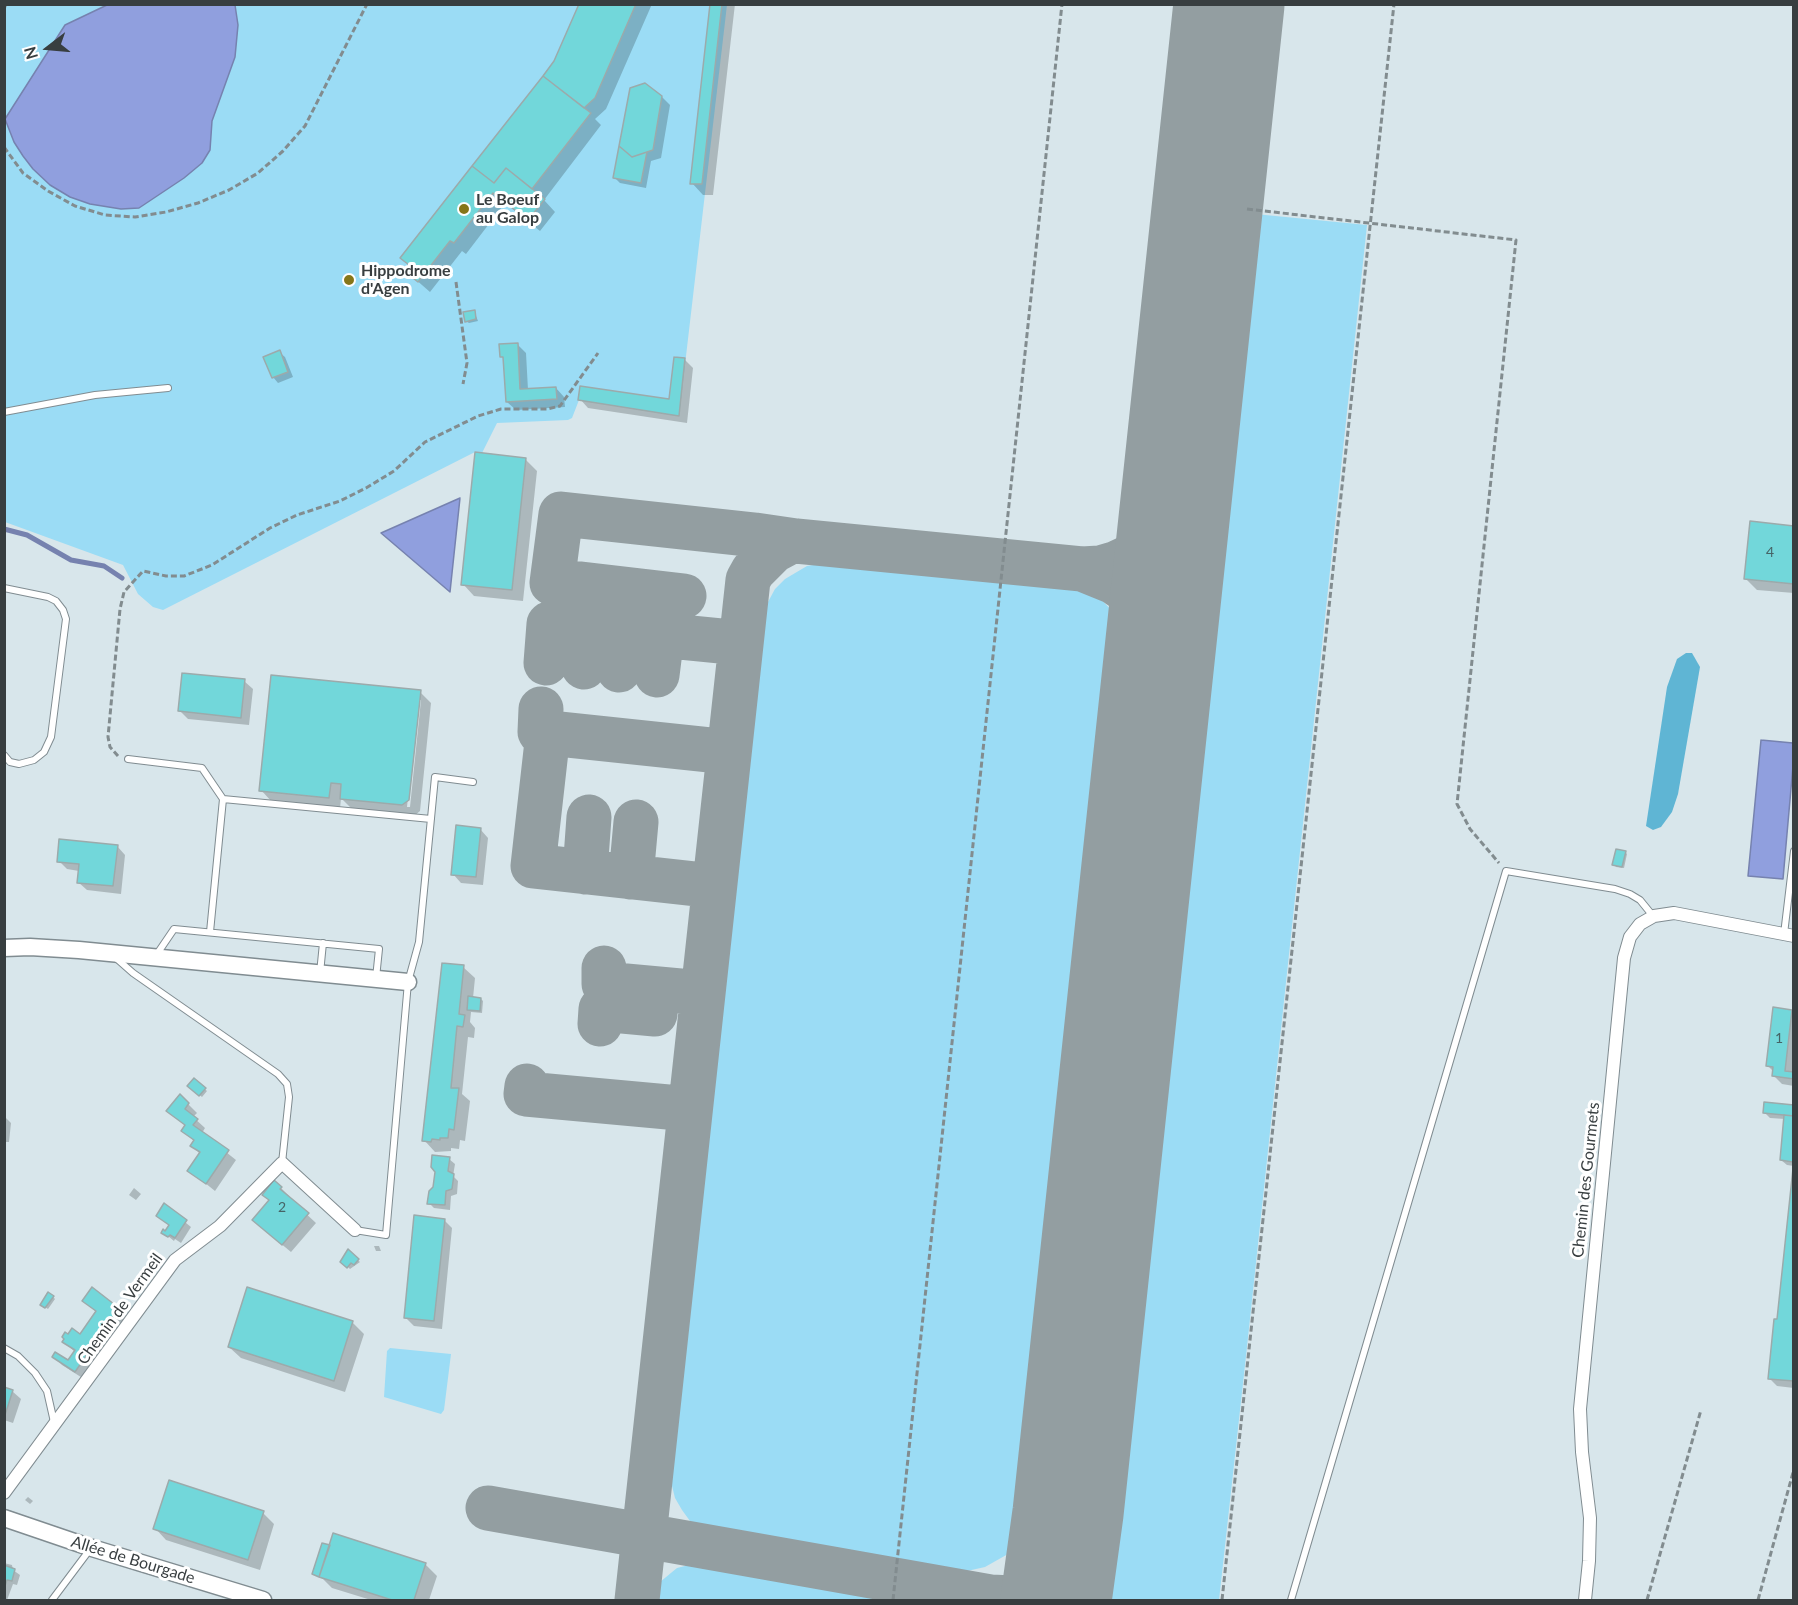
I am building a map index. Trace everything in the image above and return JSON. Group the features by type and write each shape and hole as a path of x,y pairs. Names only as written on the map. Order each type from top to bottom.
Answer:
{"street":[{"path":"1654,916 1674,913 1789,935"},
{"name":"Chemin des Gourmets","path":"1585,1600 1590,1518 1582,1452 1580,1409 1624,958 1630,937 1640,924 1654,916"},
{"path":"4,948 30,947 111,953 408,982"},
{"path":"282,1163 355,1230"},
{"name":"Chemin de Vermeil","path":"4,1493 175,1260 220,1226 282,1163"},
{"name":"Allée de Bourgade","path":"4,1518 92,1548 263,1600"}],"lane":[{"path":"4,412 95,395 168,388"},
{"path":"4,588 48,597 56,601 66,619 51,737 44,752 34,760 19,764 10,762 4,755"},
{"path":"128,759 202,768 223,799 210,932"},
{"path":"355,1230 386,1235 408,982 419,942 435,777 473,782"},
{"path":"223,799 431,819"},
{"path":"1789,935 1794,851"},
{"path":"1292,1600 1506,871 1616,889 1640,900 1654,916"},
{"path":"154,957 174,929 210,932 379,949 376,979"},
{"path":"320,973 323,944"},
{"path":"111,953 133,973 278,1074 287,1084 289,1097 282,1163"},
{"path":"4,1348 18,1356 35,1373 47,1390 55,1426"},
{"path":"52,1600 92,1548"}],"path":[{"path":"4,9 6,4"},
{"path":"4,147 23,173 48,191 75,206 105,215 135,217 166,212 198,203 229,190 258,173 305,126 367,4"},
{"path":"893,1600 1062,4"},
{"path":"1222,1600 1394,4"},
{"path":"1247,209 1516,240 1457,804 1470,829 1506,871"},
{"path":"456,282 468,363 463,384"},
{"path":"128,759 113,753 108,737 120,609 124,592 144,571 174,577 184,576 212,566 270,528 297,515 340,501 366,488 394,471 425,442 478,416 501,409 547,409 560,406 598,353"},
{"path":"1647,1600 1701,1410"},
{"path":"1758,1600 1794,1469"}],"shaded area":[{"name":"Hippodrome d'Agen","path":"4,5 727,5 679,416 579,400 572,418 568,420 497,423 482,453 475,452 163,610 153,607 138,594 123,565 5,522"},
{"path":"107,5 235,5 238,25 235,57 212,121 210,150 202,163 184,178 139,208 121,209 90,204 70,197 50,185 23,156 14,142 5,119 65,25"},
{"path":"1245,213 1367,225 1246,1356 1219,1600 1095,1600"},
{"path":"460,498 450,592 381,533"},
{"path":"836,561 1086,589 1097,595 1115,614 1121,623 1125,641 1029,1523 1024,1535 1008,1554 985,1567 958,1573 699,1527 690,1521 675,1498 669,1474 761,615 775,589 785,579 807,566"},
{"path":"1686,653 1692,653 1700,667 1678,794 1672,812 1661,827 1653,830 1646,826 1667,687 1677,659"},
{"path":"1761,740 1793,743 1783,879 1748,876"},
{"path":"390,1348 451,1354 444,1410 441,1414 384,1397 387,1351"},
{"path":"689,1565 895,1600 655,1600 660,1582 677,1568"}],"building":[{"path":"579,4 636,4 595,98 584,108 543,76 554,61"},
{"path":"710,4 722,4 702,184 690,184"},
{"path":"543,76 591,113 532,189 506,168 494,183 472,166"},
{"path":"645,83 662,96 653,150 632,157 619,146 630,88"},
{"path":"619,146 632,157 647,152 641,183 613,178"},
{"path":"472,166 494,183 506,168 545,199 528,220 493,193 454,243 450,241 418,282 404,271 409,265 400,258"},
{"path":"475,310 476,319 465,322 463,312"},
{"path":"518,343 520,389 556,387 557,399 506,402 503,357 500,357 499,344"},
{"path":"280,350 288,372 272,378 263,357"},
{"path":"674,357 685,358 679,416 578,400 580,386 669,399"},
{"path":"475,452 526,458 512,590 461,585"},
{"path":"1750,521 1794,526 1794,584 1744,579"},
{"path":"182,673 245,679 241,718 178,711"},
{"path":"271,675 421,690 409,800 402,805 340,799 341,784 331,783 329,798 259,791"},
{"path":"456,825 481,828 476,877 451,875"},
{"path":"59,839 118,845 113,886 77,883 79,864 57,862"},
{"path":"1616,849 1626,851 1622,867 1612,865"},
{"path":"442,963 464,965 459,1014 465,1015 463,1027 457,1026 451,1088 459,1088 454,1130 449,1129 448,1138 432,1139 431,1142 422,1141"},
{"path":"468,996 481,998 480,1011 467,1010"},
{"path":"1773,1007 1792,1010 1785,1071 1794,1072 1794,1079 1772,1076 1773,1067 1766,1066"},
{"path":"194,1078 206,1088 199,1096 187,1086"},
{"path":"180,1094 189,1103 185,1109 198,1119 193,1125 229,1150 206,1184 187,1171 200,1152 190,1146 194,1140 181,1131 185,1125 166,1111"},
{"path":"1764,1102 1794,1105 1794,1116 1763,1113"},
{"path":"1784,1115 1794,1116 1793,1162 1780,1160"},
{"path":"432,1155 450,1157 448,1171 454,1174 452,1189 446,1191 445,1205 427,1204 435,1172 431,1167"},
{"path":"1794,1159 1794,1381 1768,1379 1774,1319 1777,1319"},
{"path":"274,1180 282,1187 280,1189 309,1213 282,1245 252,1220 269,1200 262,1195"},
{"path":"164,1203 187,1220 175,1238 161,1233 169,1225 156,1216"},
{"path":"414,1215 445,1219 434,1321 404,1318"},
{"path":"348,1249 359,1259 347,1268 340,1262"},
{"path":"92,1287 119,1308 75,1372 52,1357 55,1352 68,1360 75,1350 62,1342 64,1339 62,1337 72,1328 80,1334 96,1311 82,1301"},
{"path":"247,1287 353,1321 334,1381 228,1347"},
{"path":"48,1292 54,1296 45,1308 40,1305"},
{"path":"4,1387 13,1390 5,1415 4,1415"},
{"path":"169,1480 264,1511 248,1560 153,1529"},
{"path":"333,1533 426,1563 414,1600 392,1600 319,1577"},
{"path":"322,1543 330,1545 319,1577 312,1574"},
{"path":"4,1565 15,1569 12,1581 7,1580 4,1589"}],"waterway":[{"path":"4,529 27,535 71,560 104,566 122,578"}],"taxiway":[{"path":"1082,569 1100,568 1117,563 1145,547 1164,523 1179,485"},
{"path":"684,596 581,584 552,583 561,514 796,541 1082,569 1114,582 1138,603 1153,634 1160,662"},
{"path":"637,1600 748,580 753,571 773,551 796,541"},
{"path":"546,663 549,624 741,643"},
{"path":"584,667 588,628"},
{"path":"619,670 625,631"},
{"path":"657,675 662,635"},
{"path":"541,709 540,732 729,752"},
{"path":"548,733 533,866 714,886"},
{"path":"585,872 589,817"},
{"path":"631,877 636,822"},
{"path":"604,968 604,984 702,993"},
{"path":"600,1024 601,1009 655,1014"},
{"path":"527,1086 526,1094 690,1109"},
{"path":"488,1508 1001,1600"},
{"path":"990,1597 1024,1597 1041,1583 1054,1558 1068,1513"}],"runway":[{"path":"1056,1600 1068,1513 1229,4"}],"place":[{"name":"Le Boeuf au Galop","path":"464,209"},
{"name":"Hippodrome d'Agen","path":"349,280"}]}
